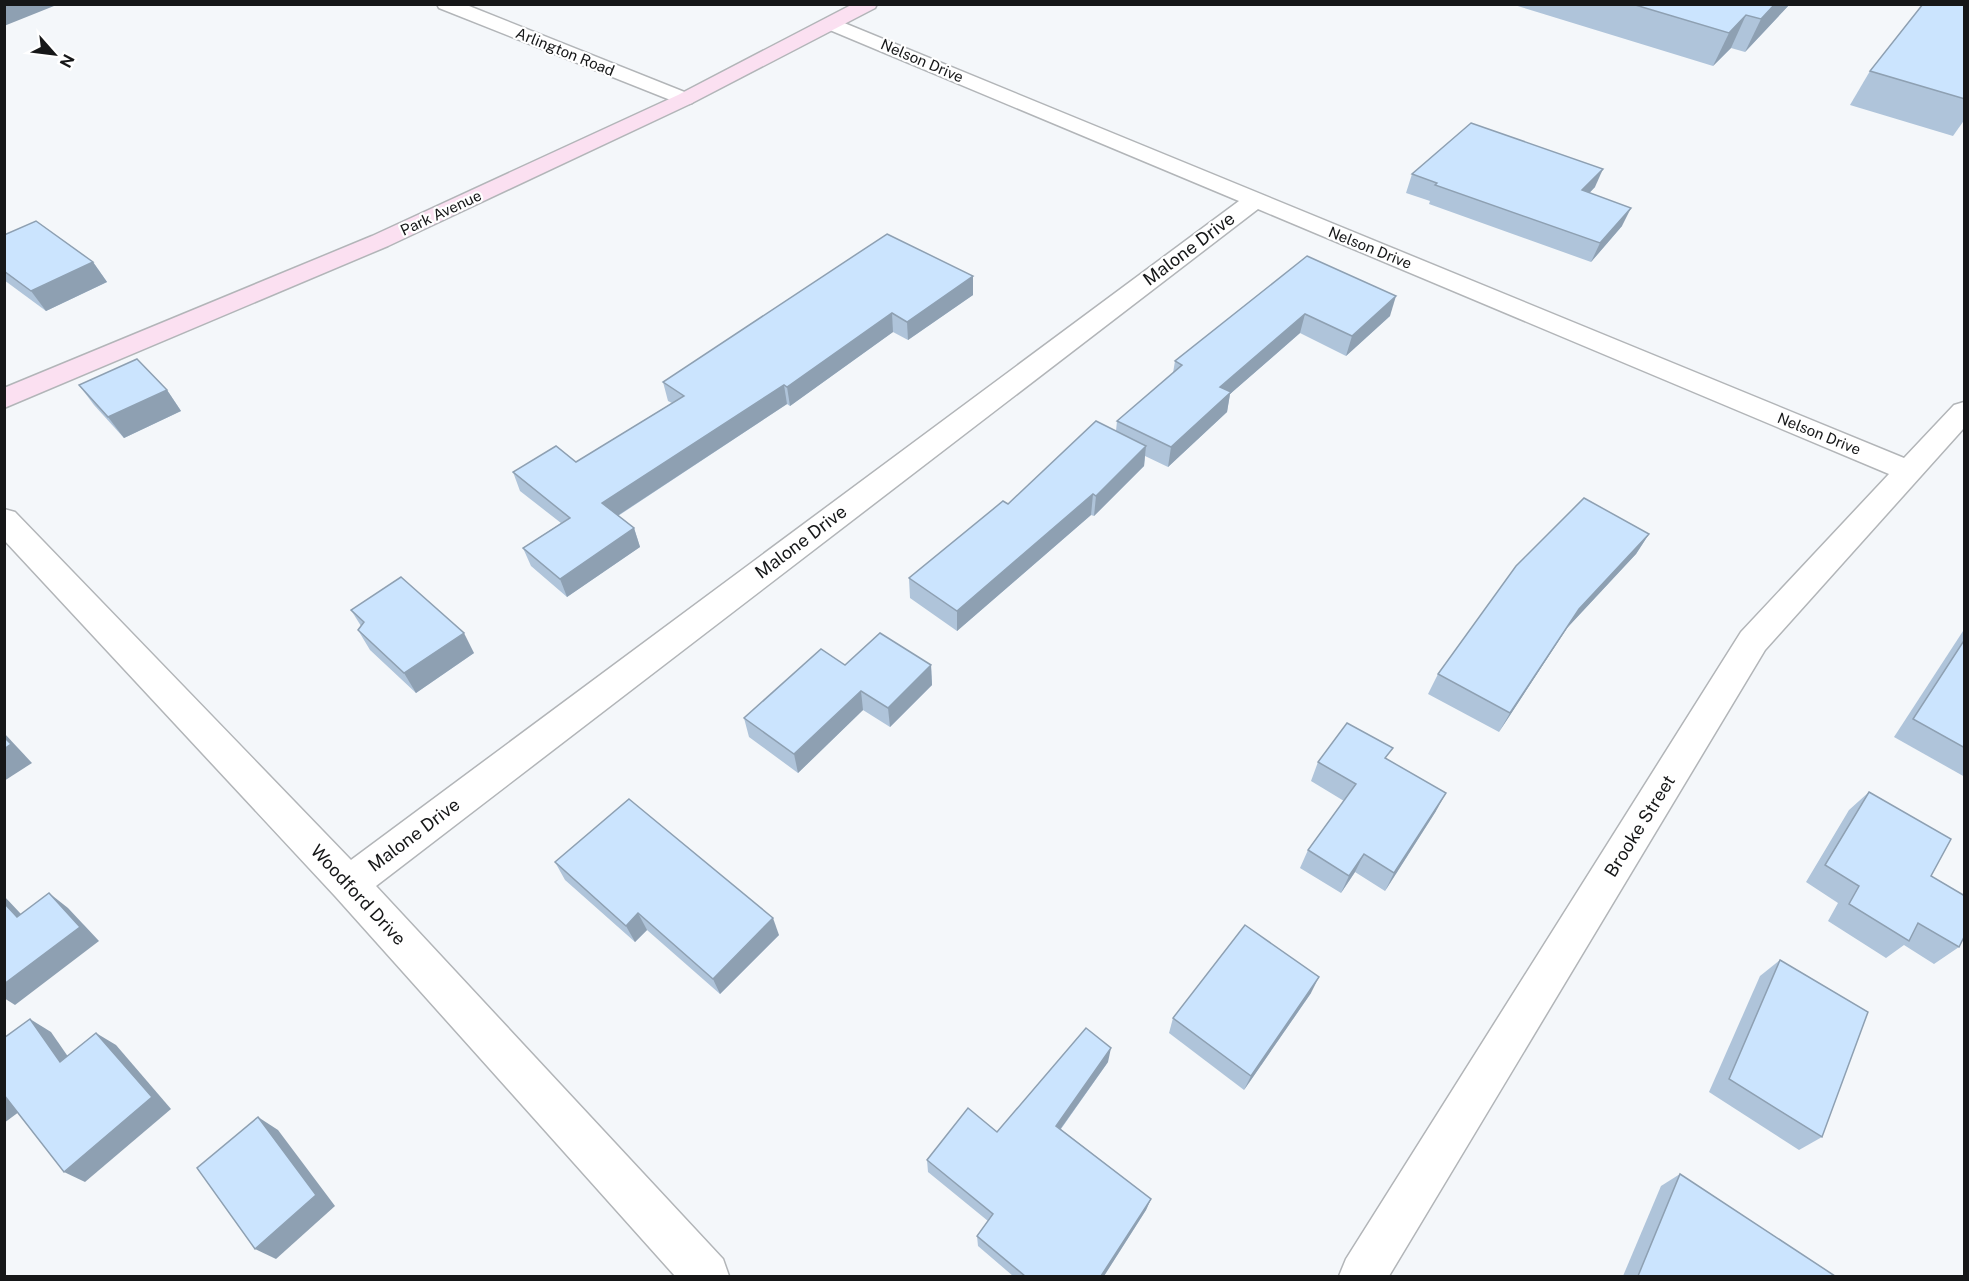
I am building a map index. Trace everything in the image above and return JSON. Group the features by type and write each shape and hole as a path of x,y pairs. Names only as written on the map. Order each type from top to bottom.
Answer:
{"street":[{"name":"Arlington Road","path":"446,4 685,99"},
{"name":"Park Avenue","path":"4,399 380,241 685,99 868,4"},
{"name":"Nelson Drive","path":"832,24 1909,471"},
{"name":"Malone Drive","path":"349,884 1254,201"},
{"name":"Brooke Street","path":"1363,1276 1753,641 1965,411"},
{"name":"Woodford Drive","path":"4,520 349,884 706,1276"}],"building":[{"path":"1632,4 1775,4 1761,19 1746,15 1729,33"},
{"path":"1923,4 1965,4 1965,99 1870,71"},
{"path":"1471,123 1603,169 1582,190 1631,208 1600,243 1435,185 1437,183 1412,174"},
{"path":"36,221 93,262 31,291 4,271 4,235"},
{"path":"887,234 973,276 907,322 892,313 787,387 784,385 602,503 634,528 560,579 523,548 570,518 513,472 556,446 576,462 684,396 663,382"},
{"path":"1307,256 1396,296 1352,336 1305,314 1220,387 1231,392 1171,447 1117,421 1182,365 1175,361"},
{"path":"137,359 167,390 108,417 79,385"},
{"path":"1096,421 1146,446 1096,496 1093,494 957,611 909,578 1003,501 1008,504"},
{"path":"1584,498 1649,534 1579,609 1510,713 1438,674 1516,566"},
{"path":"401,577 464,633 404,673 358,630 364,622 351,610"},
{"path":"880,633 931,665 888,708 861,691 794,754 744,718 821,649 845,665"},
{"path":"1965,639 1965,748 1913,719"},
{"path":"1347,723 1393,748 1385,758 1446,793 1394,873 1364,854 1349,876 1308,850 1356,784 1318,762"},
{"path":"4,737 11,744 4,749"},
{"path":"1869,792 1951,839 1931,876 1965,896 1965,935 1959,947 1918,923 1909,941 1849,904 1859,886 1825,865"},
{"path":"629,799 773,918 713,979 638,913 626,926 555,862"},
{"path":"49,893 80,927 4,984 4,903 17,917"},
{"path":"1245,925 1319,977 1251,1076 1173,1018"},
{"path":"1780,960 1868,1012 1822,1137 1729,1079"},
{"path":"30,1019 60,1062 96,1033 152,1097 64,1172 4,1095 4,1038"},
{"path":"1086,1028 1111,1048 1056,1126 1151,1199 1101,1276 1025,1276 977,1236 993,1214 927,1160 968,1108 997,1132"},
{"path":"258,1117 316,1195 255,1249 197,1168"},
{"path":"1680,1174 1835,1276 1638,1276"}]}
